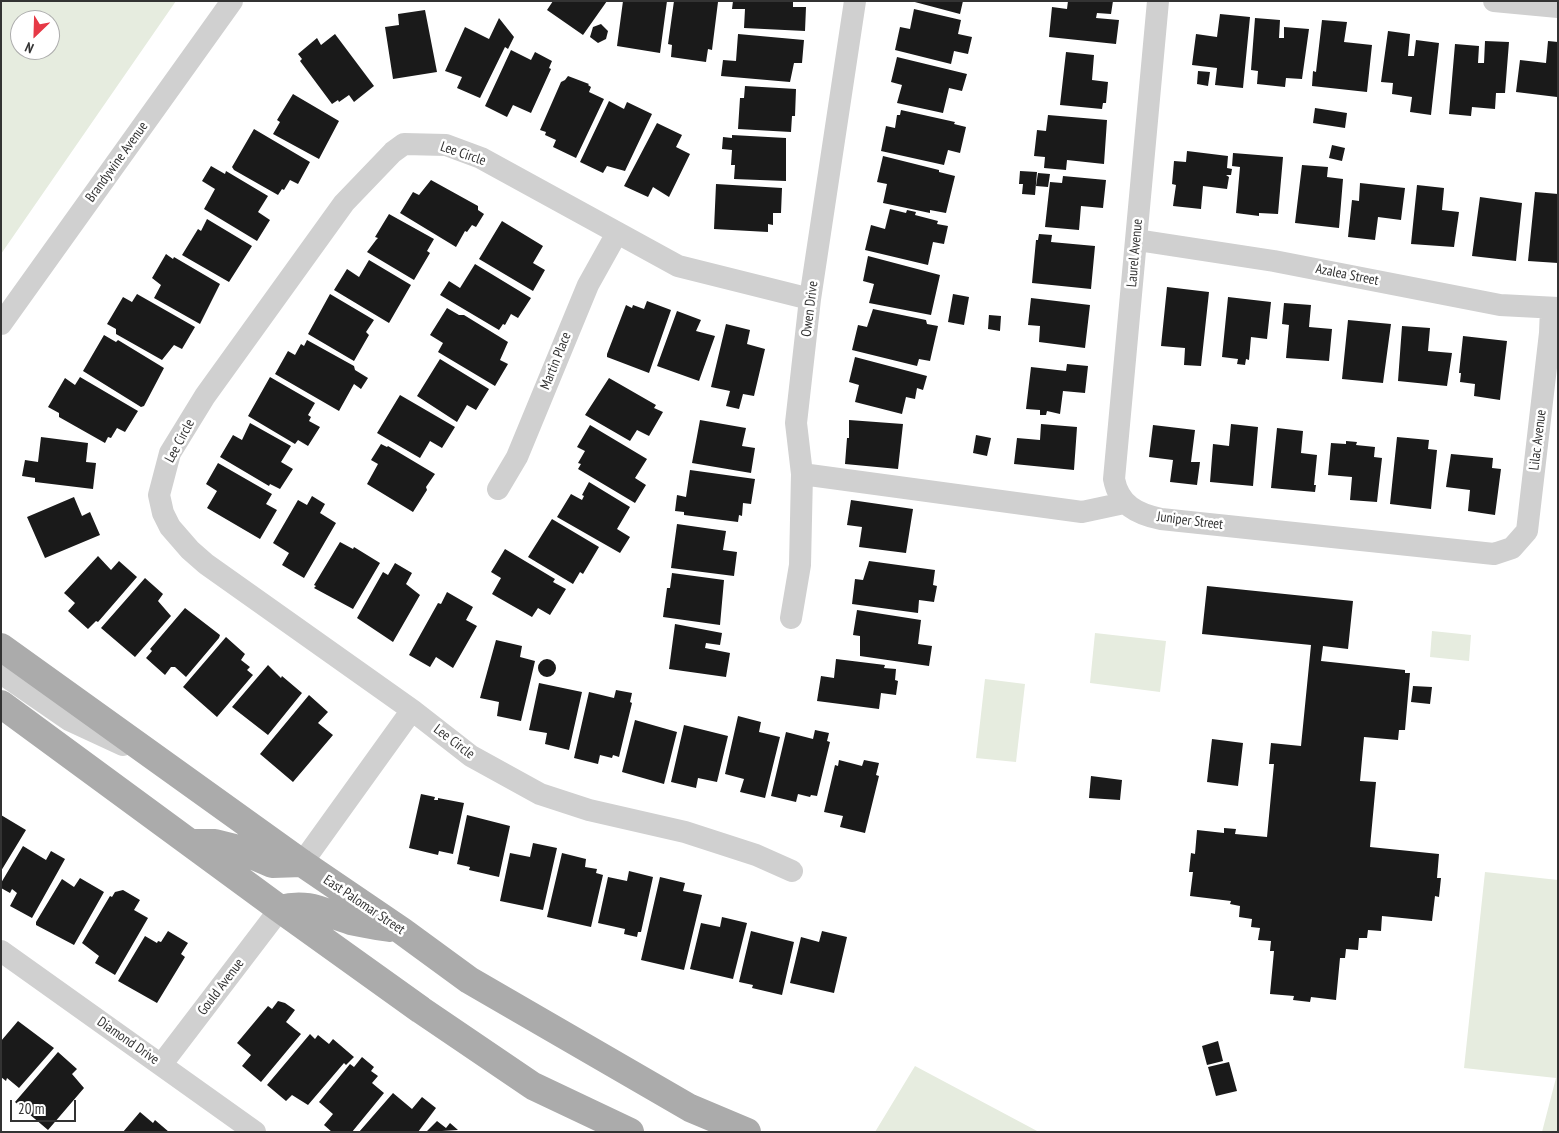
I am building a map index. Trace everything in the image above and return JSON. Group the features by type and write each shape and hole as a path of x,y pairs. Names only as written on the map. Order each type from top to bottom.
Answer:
{"main road":[{"name":"East Palomar Street","path":"1,646 302,863 402,931 469,980 690,1108 747,1132"},
{"path":"1,704 193,843 280,910 421,1010 533,1086 630,1132"},
{"path":"193,843 222,845 272,864 302,863"},
{"path":"280,910 296,905 311,907 352,921 402,931"}],"street":[{"name":"Brandywine Avenue","path":"1,324 232,1"},
{"name":"Owen Drive","path":"791,618 800,565 802,474 796,423 810,300 856,1"},
{"name":"Laurel Avenue","path":"1124,503 1117,492 1114,479 1158,1"},
{"path":"1494,1 1558,7"},
{"name":"Lee Circle","path":"792,871 756,855 685,832 590,810 540,794 471,756 412,710 190,550 170,527 162,513 160,495 170,453 205,396 344,203 393,152 404,144 446,145 481,158 678,266 810,300"},
{"name":"Martin Place","path":"498,489 517,457 588,285 617,233"},
{"name":"Azalea Street","path":"1137,240 1274,261 1500,305 1554,308"},
{"name":"Lilac Avenue","path":"1494,554 1512,548 1528,531 1554,308"},
{"path":"802,474 1082,512 1124,503"},
{"name":"Juniper Street","path":"1124,503 1142,515 1161,519 1494,554"},
{"path":"1,673 69,720 165,765"},
{"path":"302,863 412,710"},
{"name":"Gould Avenue","path":"161,1065 280,910"},
{"name":"Diamond Drive","path":"1,951 254,1132"}],"shaded area":[{"path":"1,1 176,1 1,254"},
{"path":"1432,631 1471,635 1469,661 1430,657"},
{"path":"1095,633 1166,641 1160,692 1090,683"},
{"path":"985,679 1025,684 1016,762 976,758"},
{"path":"1485,872 1558,880 1558,1132 1542,1132 1556,1078 1464,1068"},
{"path":"915,1066 1039,1132 875,1132"}],"building":[{"path":"553,1 607,1 583,35 547,10"},
{"path":"623,1 667,1 660,53 617,46"},
{"path":"674,1 718,2 712,50 708,49 706,62 671,57 672,45 668,44"},
{"path":"733,1 793,1 793,7 806,7 805,31 744,28 745,9 732,9"},
{"path":"911,1 963,1 960,14"},
{"path":"1068,1 1113,1 1111,14 1097,13 1096,18 1119,20 1116,44 1049,37 1052,7 1067,9"},
{"path":"914,9 961,20 958,34 972,37 968,54 954,51 951,64 895,50 900,27 910,29"},
{"path":"425,10 437,72 393,79 385,27 399,25 398,14"},
{"path":"1220,14 1250,17 1243,88 1215,85 1217,68 1192,65 1196,34 1217,37"},
{"path":"499,18 514,37 508,49 505,47 480,98 457,88 462,77 445,71 465,27 489,39"},
{"path":"1255,18 1280,20 1279,38 1284,38 1284,27 1309,29 1302,79 1286,78 1285,87 1257,84 1258,71 1251,70"},
{"path":"1322,20 1347,22 1344,42 1372,45 1367,92 1312,86 1313,71 1316,72"},
{"path":"601,24 608,31 606,39 598,43 590,37 593,27"},
{"path":"1388,31 1410,34 1408,56 1414,56 1416,40 1439,43 1431,115 1410,112 1412,97 1392,94 1393,83 1381,82"},
{"path":"335,34 374,86 354,102 349,95 339,102 338,100 332,104 300,61 302,59 298,54 317,38 321,45"},
{"path":"738,34 804,40 802,63 794,63 790,82 721,76 723,60 736,61"},
{"path":"1485,41 1509,42 1505,93 1496,93 1495,109 1472,107 1471,116 1449,114 1455,44 1479,46 1478,63 1484,63"},
{"path":"1548,41 1558,42 1557,97 1516,92 1520,60 1546,63"},
{"path":"511,50 531,60 535,52 552,61 549,68 551,69 531,113 513,105 507,117 485,106"},
{"path":"1066,52 1094,55 1092,80 1108,82 1106,103 1103,103 1102,109 1060,105"},
{"path":"897,57 967,74 962,91 949,88 943,113 897,103 902,85 891,82"},
{"path":"1198,71 1210,72 1208,86 1197,84"},
{"path":"568,76 589,84 591,87 589,92 604,99 576,158 553,147 556,140 545,135 546,132 540,130 561,82"},
{"path":"745,86 796,89 795,116 792,116 791,132 738,129 740,98 744,98"},
{"path":"293,94 339,121 319,159 273,134 280,122 277,120"},
{"path":"609,101 624,109 627,102 652,114 625,171 607,166 603,173 580,162"},
{"path":"1315,108 1347,113 1345,128 1313,123"},
{"path":"901,110 955,122 954,124 966,127 960,153 948,150 944,165 881,151 886,126 895,128 897,115 900,115"},
{"path":"1048,115 1107,120 1104,164 1067,160 1066,170 1044,168 1045,157 1034,156 1037,130 1046,131"},
{"path":"657,123 682,135 676,147 690,154 669,197 653,187 648,197 624,186"},
{"path":"254,129 310,162 298,184 290,180 284,190 282,189 278,195 234,170 232,167"},
{"path":"732,135 786,138 786,181 734,179 735,165 731,165 732,150 722,149 723,137 732,138"},
{"path":"1332,145 1345,148 1342,161 1329,158"},
{"path":"1187,151 1228,156 1227,168 1232,169 1231,175 1226,175 1229,177 1227,189 1203,186 1201,209 1173,206 1176,185 1172,184 1174,161 1186,162"},
{"path":"1233,153 1283,157 1278,214 1259,213 1259,216 1236,213 1240,167 1232,166"},
{"path":"883,156 955,176 946,213 930,210 930,213 883,203 887,184 877,182"},
{"path":"1302,165 1328,167 1327,177 1343,179 1339,228 1295,223"},
{"path":"211,166 225,174 226,171 268,196 258,212 270,220 257,241 204,209 215,189 202,181"},
{"path":"1020,171 1037,172 1035,195 1022,194 1023,184 1019,184"},
{"path":"1038,173 1050,174 1048,187 1036,186"},
{"path":"1063,176 1106,180 1103,208 1081,206 1079,230 1045,227 1050,182 1062,183"},
{"path":"431,180 478,206 478,210 484,214 476,227 472,225 467,232 465,231 456,247 400,213 413,192 419,195"},
{"path":"1360,183 1405,188 1401,220 1378,217 1375,240 1348,237 1352,200 1359,201"},
{"path":"716,184 782,188 781,213 773,213 773,225 768,224 768,232 714,229"},
{"path":"1417,185 1444,188 1442,210 1459,212 1454,247 1411,244"},
{"path":"1535,192 1558,194 1558,263 1528,261"},
{"path":"1480,197 1522,203 1516,261 1472,256"},
{"path":"890,209 906,213 907,210 916,212 915,215 938,221 937,224 948,226 944,244 933,242 928,265 865,250 871,225 885,229"},
{"path":"389,214 434,239 427,251 430,253 414,280 367,252 378,238 375,237"},
{"path":"207,219 252,246 229,282 182,255 198,229 201,231"},
{"path":"502,221 543,246 533,263 545,270 533,291 479,259"},
{"path":"1039,234 1052,235 1051,242 1095,246 1091,289 1032,283 1036,240 1038,240"},
{"path":"166,254 220,284 200,324 154,298 161,285 152,278"},
{"path":"868,256 940,275 931,315 869,303 874,284 863,281"},
{"path":"369,260 411,285 389,323 334,290 347,269 359,277"},
{"path":"475,264 531,298 518,318 511,314 505,325 503,324 499,330 440,295 449,281 460,288"},
{"path":"1167,287 1209,292 1201,366 1184,365 1185,348 1161,346"},
{"path":"137,294 195,327 182,349 174,345 162,360 116,334 116,329 107,324 123,297 132,302"},
{"path":"330,294 374,320 366,332 369,335 354,361 308,334"},
{"path":"953,294 969,297 964,325 948,322"},
{"path":"1228,297 1271,302 1267,339 1251,337 1249,360 1246,359 1245,365 1237,364 1238,359 1222,357"},
{"path":"1031,298 1090,305 1085,348 1039,342 1040,326 1028,325"},
{"path":"647,301 671,310 649,373 607,357 626,305 632,308 633,305 644,309"},
{"path":"1284,303 1311,305 1309,327 1332,329 1329,361 1286,358 1289,325 1282,324"},
{"path":"447,308 459,315 464,315 508,342 500,360 508,364 495,386 438,352 443,343 430,335"},
{"path":"873,309 926,320 927,324 938,326 930,361 919,359 917,366 852,350 858,325 867,327"},
{"path":"677,311 701,320 696,331 715,336 699,381 657,366"},
{"path":"989,315 1001,316 1000,331 988,329"},
{"path":"1348,320 1391,324 1383,383 1342,379"},
{"path":"726,324 750,330 747,344 765,349 754,396 743,394 739,409 726,406 730,391 711,387"},
{"path":"1402,326 1430,328 1428,351 1452,353 1447,386 1398,381"},
{"path":"104,335 116,342 118,340 164,368 144,406 141,407 83,371"},
{"path":"1463,336 1507,341 1500,400 1474,396 1475,384 1460,382 1461,373 1459,373"},
{"path":"307,340 354,366 355,370 368,378 361,389 354,384 339,411 275,374 288,351 295,355 301,344 304,346"},
{"path":"855,357 927,376 923,390 917,388 915,399 906,397 902,414 855,402 859,385 849,382"},
{"path":"440,359 489,389 476,410 467,405 457,422 417,396"},
{"path":"1067,364 1088,366 1085,393 1063,391 1060,414 1047,411 1046,415 1040,415 1040,410 1026,409 1031,367 1066,371"},
{"path":"80,377 138,411 125,432 117,428 111,438 108,437 105,443 59,417 59,413 48,407 65,378 75,385"},
{"path":"270,377 315,403 308,415 311,417 309,421 320,427 308,446 298,440 295,444 248,416"},
{"path":"609,378 656,405 654,408 663,412 649,436 637,430 630,441 585,415"},
{"path":"400,395 455,427 442,448 430,441 420,458 377,433"},
{"path":"700,420 746,428 742,446 755,448 751,473 692,463"},
{"path":"849,420 903,424 898,469 845,464 847,438 849,438"},
{"path":"250,423 291,446 281,462 293,469 280,489 270,484 269,486 220,457 233,435 242,440"},
{"path":"1041,424 1077,427 1074,470 1014,464 1017,438 1040,440"},
{"path":"1231,424 1258,427 1253,486 1210,482 1213,444 1229,446"},
{"path":"590,425 647,459 635,478 646,485 635,503 578,469 581,464 578,463 585,451 577,447"},
{"path":"1153,425 1195,430 1191,462 1200,462 1197,485 1170,482 1173,460 1149,457"},
{"path":"1277,428 1303,431 1301,453 1317,455 1315,492 1271,488"},
{"path":"976,435 991,438 987,456 973,453"},
{"path":"41,437 88,443 86,462 96,463 93,489 35,482 35,478 22,476 25,460 38,462"},
{"path":"1397,437 1429,440 1428,449 1437,450 1431,509 1390,504"},
{"path":"1346,441 1357,442 1356,445 1375,447 1374,457 1382,458 1377,502 1350,500 1352,477 1328,475 1331,443 1346,444"},
{"path":"381,444 388,446 435,474 413,512 367,484 378,464 371,460"},
{"path":"1451,454 1493,458 1492,468 1501,469 1495,515 1468,511 1470,490 1446,487"},
{"path":"218,463 272,494 266,504 277,510 260,539 207,508 217,491 206,484"},
{"path":"690,470 755,479 751,504 743,503 742,516 739,515 738,522 684,515 684,512 675,511 677,495 686,497"},
{"path":"589,482 630,507 617,529 630,537 620,553 557,517 571,494 582,500 584,496 582,495"},
{"path":"312,496 325,504 320,513 336,523 304,578 282,565 289,553 273,543 298,500 307,505"},
{"path":"74,497 82,516 90,512 100,535 45,558 27,517"},
{"path":"851,500 913,509 906,553 859,547 862,527 847,525"},
{"path":"552,519 599,547 583,574 580,572 573,584 528,557"},
{"path":"677,524 726,531 723,550 737,552 734,576 671,568"},
{"path":"340,542 353,549 354,547 380,563 353,609 314,588"},
{"path":"505,549 555,579 553,582 566,589 550,615 538,608 532,617 492,594 501,578 491,572"},
{"path":"98,556 111,570 119,561 137,577 98,622 96,621 88,629 68,611 75,603 64,593"},
{"path":"869,561 935,570 933,585 937,586 934,602 919,600 918,613 852,604 855,579 863,580"},
{"path":"395,563 412,573 406,584 420,595 393,642 357,618 383,572 388,575"},
{"path":"672,573 724,580 720,625 663,617 667,588 670,588"},
{"path":"145,578 163,594 158,601 171,616 135,657 101,628"},
{"path":"1207,586 1353,601 1348,649 1323,646 1321,661 1405,670 1405,673 1410,673 1405,730 1399,730 1398,740 1364,737 1360,781 1376,782 1370,847 1439,854 1437,878 1441,878 1439,897 1435,896 1432,921 1382,916 1381,931 1368,930 1367,938 1359,938 1358,950 1346,949 1345,958 1340,958 1336,1000 1311,997 1310,1002 1293,1000 1294,996 1270,994 1274,951 1270,951 1271,941 1258,940 1260,928 1251,927 1252,919 1239,917 1240,906 1230,904 1231,901 1190,896 1193,872 1189,872 1191,853 1195,854 1197,830 1224,833 1224,828 1236,829 1235,834 1267,837 1274,764 1269,764 1271,743 1301,746 1311,645 1202,634"},
{"path":"447,592 473,607 466,620 477,626 453,668 436,657 430,667 409,655 438,603 441,604"},
{"path":"185,608 220,635 186,677 175,667 171,667 165,675 146,658 152,651 150,649"},
{"path":"857,610 921,620 918,644 932,646 929,666 860,656 860,636 853,635"},
{"path":"675,624 722,633 720,645 706,643 705,648 730,653 726,677 669,669"},
{"path":"226,637 245,654 241,660 250,667 247,670 253,675 217,717 183,687"},
{"path":"496,640 522,646 520,657 535,661 521,721 497,716 499,702 480,698"},
{"path":"547,659 553,662 556,668 553,674 547,677 541,674 538,668 541,662"},
{"path":"836,659 885,665 884,668 896,669 895,680 898,681 896,695 881,693 879,709 817,701 821,676 834,678"},
{"path":"268,665 281,678 282,676 302,693 268,735 232,707"},
{"path":"539,683 582,692 569,750 545,744 547,733 529,730"},
{"path":"1413,686 1432,687 1430,704 1411,702"},
{"path":"616,690 632,693 630,702 632,703 619,757 613,755 612,758 600,755 598,764 574,758 589,692 614,698"},
{"path":"309,695 328,712 318,723 333,735 293,782 260,754"},
{"path":"738,716 761,722 759,732 780,737 765,798 740,792 744,779 725,774"},
{"path":"635,720 677,732 664,784 622,772"},
{"path":"684,725 728,736 717,782 698,778 696,788 671,782"},
{"path":"815,730 829,733 827,741 830,742 817,796 811,795 810,797 798,794 796,802 771,796 786,732 813,739"},
{"path":"1212,739 1243,743 1238,786 1207,782"},
{"path":"839,760 862,766 864,760 879,763 876,775 879,776 865,833 840,827 843,816 824,812 835,765 838,766"},
{"path":"1091,776 1122,780 1120,800 1089,798"},
{"path":"421,794 435,797 434,800 438,800 438,798 464,803 453,854 439,851 438,855 409,848"},
{"path":"1,815 26,830 1,871"},
{"path":"467,815 510,826 499,877 469,870 470,867 457,864"},
{"path":"533,843 557,848 543,910 500,901 510,853 530,857"},
{"path":"23,846 46,860 51,851 65,859 32,918 10,906 17,893 12,889 10,893 1,888 1,883"},
{"path":"562,853 586,859 585,867 597,869 596,873 603,875 591,927 547,917"},
{"path":"629,871 653,877 641,932 638,932 637,937 624,934 625,929 598,923 608,877 627,881"},
{"path":"660,877 685,883 683,891 702,895 684,970 641,960"},
{"path":"80,878 104,892 74,945 36,925 36,922 62,879 74,887"},
{"path":"123,890 140,900 134,910 148,918 115,975 95,963 99,956 82,943 110,896 112,897 115,892"},
{"path":"722,917 747,923 733,979 690,969 701,923 720,927"},
{"path":"168,931 188,943 181,954 185,957 157,1003 118,981 145,936 157,943 158,941 161,942"},
{"path":"751,931 794,942 782,995 752,988 753,985 739,982"},
{"path":"822,931 847,937 834,993 790,983 801,937 819,942"},
{"path":"278,1001 285,1003 295,1010 286,1022 301,1034 261,1082 242,1066 251,1055 237,1043 268,1006 272,1009"},
{"path":"18,1021 54,1048 19,1088 7,1078 6,1081 1,1077 1,1041"},
{"path":"310,1034 315,1039 318,1035 329,1044 333,1039 354,1057 346,1065 344,1063 308,1105 292,1095 286,1101 267,1085"},
{"path":"1218,1041 1223,1061 1207,1065 1202,1046"},
{"path":"58,1052 77,1069 72,1074 84,1088 48,1130 15,1102"},
{"path":"362,1057 374,1067 371,1071 378,1076 372,1083 384,1093 352,1132 332,1132 324,1125 333,1114 319,1102 350,1064 354,1067"},
{"path":"1229,1062 1237,1091 1216,1096 1208,1067"},
{"path":"393,1093 412,1109 422,1097 436,1108 418,1132 359,1132"},
{"path":"140,1112 153,1123 155,1120 169,1132 123,1132"},
{"path":"437,1121 446,1128 450,1123 458,1130 426,1132"}]}
